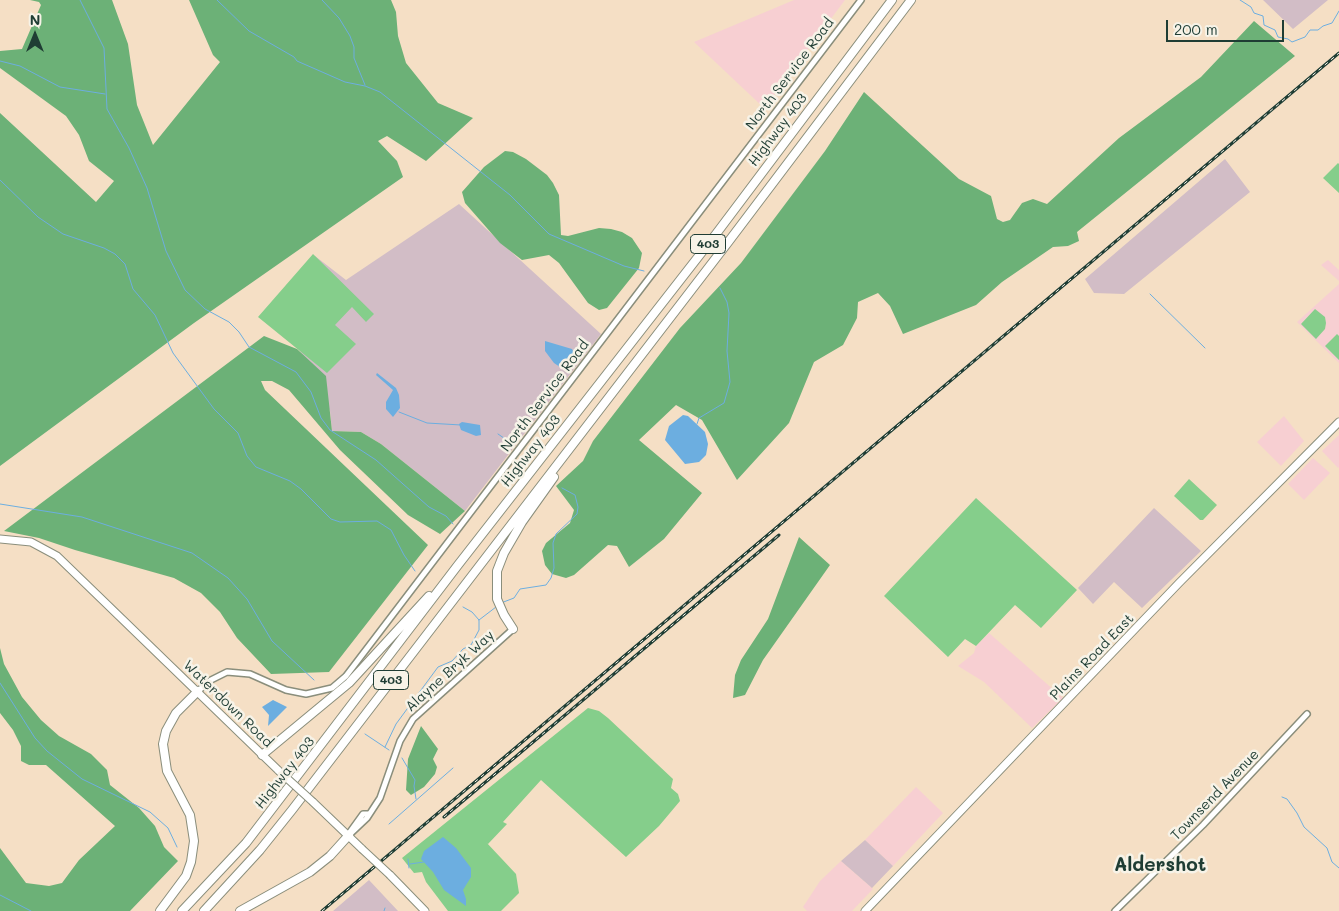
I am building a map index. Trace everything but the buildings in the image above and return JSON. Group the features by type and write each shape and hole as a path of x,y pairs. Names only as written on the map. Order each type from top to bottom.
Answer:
{"highway":[{"name":"Highway 403","path":"182,911 246,844 458,565 716,234 892,0"},
{"name":"Highway 403","path":"204,911 260,850 287,816 912,0"},
{"path":"513,629 499,605 496,577 504,554 573,444"},
{"path":"262,755 349,683 458,565"},
{"path":"160,911 186,876 191,862 194,841 190,815 167,771 163,744 166,731 176,713 198,692"},
{"path":"240,911 310,872 330,856 349,835"}],"main road":[{"name":"Plains Road East","path":"865,911 1201,560 1339,422"},
{"name":"Waterdown Road","path":"0,539 31,542 56,556 262,755 349,835 425,911"}],"street":[{"name":"North Service Road","path":"198,692 217,676 232,672 250,674 286,690 306,694 332,688 346,676 861,0"},
{"name":"Alayne Bryk Way","path":"349,835 358,828 382,794 400,741 410,723 513,629"},
{"name":"Townsend Avenue","path":"1115,911 1203,825 1307,714"}],"shaded area":[{"path":"794,0 845,0 764,108 694,42"},
{"path":"1263,0 1328,0 1293,29"},
{"path":"1225,159 1250,192 1124,294 1094,293 1085,279"},
{"path":"459,204 601,334 465,511 381,444 361,432 332,431 330,411 300,351 262,313 315,256 346,280"},
{"path":"1328,260 1339,270 1339,281 1321,265"},
{"path":"1339,284 1339,363 1297,322"},
{"path":"1284,416 1304,441 1281,466 1257,442"},
{"path":"1339,435 1339,467 1338,468 1322,451"},
{"path":"1313,458 1330,473 1304,500 1288,484"},
{"path":"1154,508 1201,551 1142,608 1114,582 1093,604 1078,588"},
{"path":"989,633 1063,698 1032,728 984,682 958,666 974,653 976,646"},
{"path":"916,787 943,813 893,866 865,840"},
{"path":"865,840 893,866 872,888 841,861"},
{"path":"841,861 873,889 852,911 807,911 803,907 820,881"},
{"path":"369,880 398,911 333,911"}],"green space":[{"path":"30,0 112,0 128,44 137,105 153,145 220,62 213,55 189,0 391,0 396,12 398,36 406,63 438,103 473,118 426,161 387,136 378,141 397,161 403,177 194,323 0,466 0,113 96,202 114,181 89,161 79,135 66,116 0,68 0,51 22,49 41,5 39,2"},
{"path":"1254,21 1295,56 1077,232 1079,241 1068,246 1053,247 1002,282 976,305 903,334 890,306 878,293 858,302 857,318 843,345 814,362 789,423 737,480 702,420 676,405 639,440 702,493 664,539 629,567 617,546 608,545 574,575 566,578 552,574 545,565 542,551 546,543 570,523 574,510 556,486 583,461 593,441 680,328 741,263 825,151 864,92 959,179 991,196 997,219 1003,222 1010,220 1022,203 1033,199 1047,204 1119,138 1201,77"},
{"path":"505,151 513,152 526,159 547,175 553,183 559,195 561,235 568,236 599,228 611,229 622,232 632,238 642,253 639,268 607,308 599,310 588,303 559,263 549,255 522,260 500,243 465,203 462,192 484,167"},
{"path":"1339,164 1339,193 1323,178"},
{"path":"313,254 374,314 366,322 352,307 335,325 356,344 327,373 258,317"},
{"path":"1315,309 1325,317 1326,323 1325,329 1316,339 1301,324"},
{"path":"1337,334 1339,336 1339,360 1325,346"},
{"path":"264,336 297,349 326,376 332,431 361,432 381,444 465,511 440,534 408,515 340,450 289,390 272,381 261,381 265,390 428,545 329,672 271,674 237,638 220,612 201,593 174,578 39,538 4,531"},
{"path":"1189,479 1217,505 1203,520 1200,520 1174,496"},
{"path":"976,498 1077,590 1041,628 1015,605 976,646 965,639 948,657 884,596"},
{"path":"799,537 830,565 763,660 745,695 733,698 735,675 741,660 768,619"},
{"path":"0,648 4,664 22,697 41,720 59,736 91,754 107,770 110,785 139,808 155,826 164,847 178,861 130,911 0,911 0,848 26,883 49,886 62,883 79,860 115,826 46,765 29,765 21,761 21,746 13,730 0,713"},
{"path":"588,708 599,711 608,718 673,779 671,788 678,794 680,801 659,826 626,857 541,780 503,822 507,824 488,844 486,842 516,874 519,893 501,911 448,911 426,882 422,872 414,873 402,858"},
{"path":"421,726 438,749 433,759 437,767 435,774 424,787 411,795 406,790 408,759"}],"water":[{"path":"545,341 572,349 574,353 569,364 560,367 554,363 545,351"},
{"path":"377,373 396,388 399,395 400,408 393,417 386,409 386,402 393,390 376,375"},
{"path":"683,415 688,416 705,432 708,444 706,455 699,462 685,464 665,440 669,426"},
{"path":"462,422 480,425 481,435 476,436 461,430 459,424"},
{"path":"273,700 287,707 268,726 269,715 262,707"},
{"path":"443,837 456,848 471,868 471,877 463,890 466,906 444,890 433,872 421,859 424,851"}],"waterway":[{"path":"80,0 104,48 107,109 129,148 147,188 166,251 185,290 205,309 229,322 239,332 249,347 296,372 311,392 321,418 330,430 376,460 429,507 446,516 453,524"},
{"path":"217,0 249,31 294,57 297,61 345,82 365,86 380,92 510,195 549,234 624,266 644,271"},
{"path":"322,0 339,18 350,36 354,47 354,58 365,85"},
{"path":"1240,0 1251,7 1254,13 1263,16 1264,25 1275,30 1278,37 1292,42 1305,37 1310,30 1318,30 1332,23 1339,11"},
{"path":"0,61 20,66 60,87 105,94"},
{"path":"0,180 38,217 63,234 104,248 115,254 125,264 133,289 155,315 173,353 214,409 238,433 247,456 256,467 290,481 301,489 331,519 340,522 377,521 391,530 415,571"},
{"path":"697,424 699,418 724,403 730,382 727,351 729,313 727,302 720,288"},
{"path":"1150,294 1205,348"},
{"path":"399,412 427,423 461,425"},
{"path":"498,434 514,445"},
{"path":"501,603 514,598 520,589 546,585 551,578 554,568 553,543 556,534 577,514 578,507 575,495 562,488"},
{"path":"0,504 82,517 192,553 228,578 247,599 272,641 314,680"},
{"path":"385,747 396,724 438,667 452,661 463,649 471,645 479,630 479,620 472,612 463,607"},
{"path":"479,620 496,607"},
{"path":"0,683 35,738 47,751 82,779 150,812 168,828 177,847"},
{"path":"365,734 389,750"},
{"path":"402,758 415,780 416,799"},
{"path":"389,824 453,768"},
{"path":"1282,797 1287,799 1304,827 1327,848 1332,862 1339,868"},
{"path":"408,859 409,868"},
{"path":"410,864 424,862"},
{"path":"0,895 31,911"}],"railway":[{"path":"322,911 1339,53"},
{"path":"444,817 779,535"}],"district":[{"name":"Aldershot","path":"1160,865"}]}
